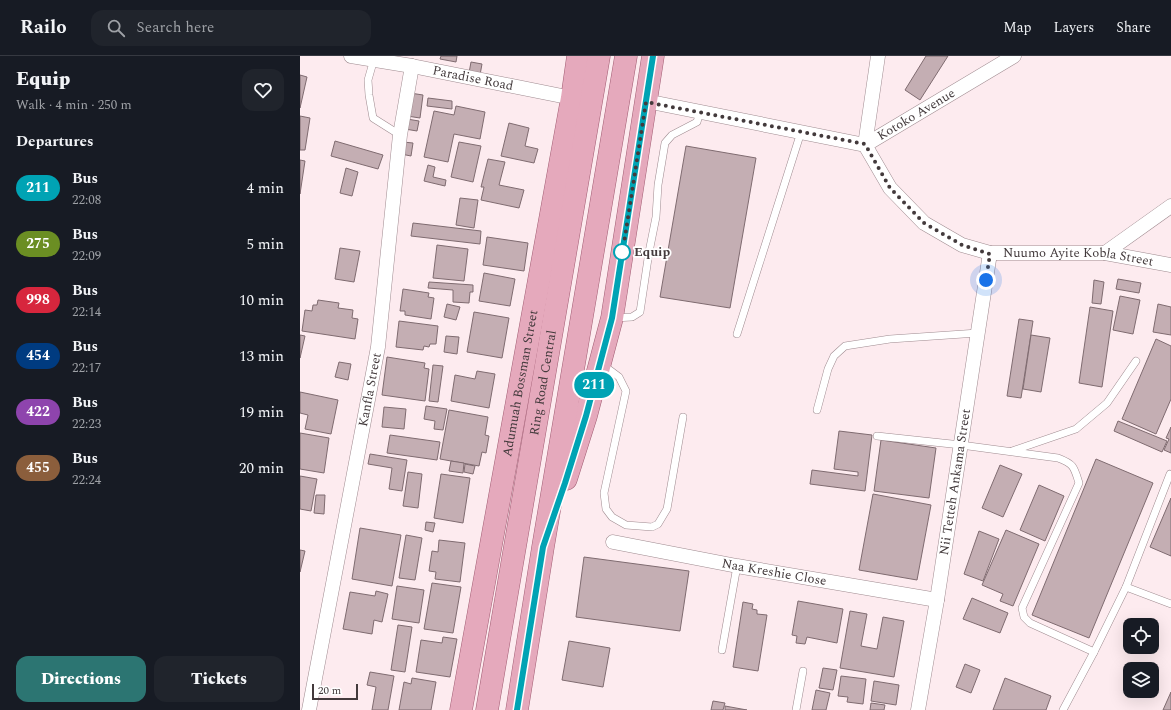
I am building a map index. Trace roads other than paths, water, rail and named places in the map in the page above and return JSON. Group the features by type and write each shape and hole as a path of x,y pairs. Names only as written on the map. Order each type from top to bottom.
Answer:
{"main road":[{"name":"Adumuah Bossman Street","path":"461,710 572,98 578,56"},
{"name":"Ring Road Central","path":"487,710 599,56"},
{"path":"517,710 626,56"},
{"path":"543,547 586,416 612,318 652,56"}],"street":[{"name":"Paradise Road","path":"351,56 412,66 572,98"},
{"path":"865,144 878,56"},
{"name":"Kotoko Avenue","path":"646,102 865,144 1014,56"},
{"name":"Kanfla Street","path":"309,710 378,347 400,135 412,66"},
{"name":"Nuumo Ayite Kobla Street","path":"865,144 890,188 924,223 962,245 990,254 1105,253 1171,265"},
{"path":"1105,253 1171,206"},
{"name":"Nii Tetteh Ankama Street","path":"918,710 990,254"},
{"name":"Naa Kreshie Close","path":"613,542 737,566 936,600"}],"lane":[{"path":"374,60 368,80 373,118 400,135"},
{"path":"612,318 632,317 640,312 656,217 658,185 665,143 672,135 697,122 700,112"},
{"path":"737,334 801,132"},
{"path":"817,410 828,369 834,356 845,346 890,339 978,333"},
{"path":"1010,451 1076,429 1107,403 1136,361"},
{"path":"600,363 619,377 626,391 604,493 606,509 612,517 626,525 652,527 658,524 667,508 683,417"},
{"path":"877,436 961,445 1058,458 1067,461 1075,468 1078,483 1022,608 1024,617 1030,623 1094,652"},
{"path":"1063,710 1126,587 1170,474"},
{"path":"722,650 737,566"},
{"path":"1126,587 1171,604"},
{"path":"796,710 803,671"}],"place":[{"name":"Equip","path":"622,252"}]}
